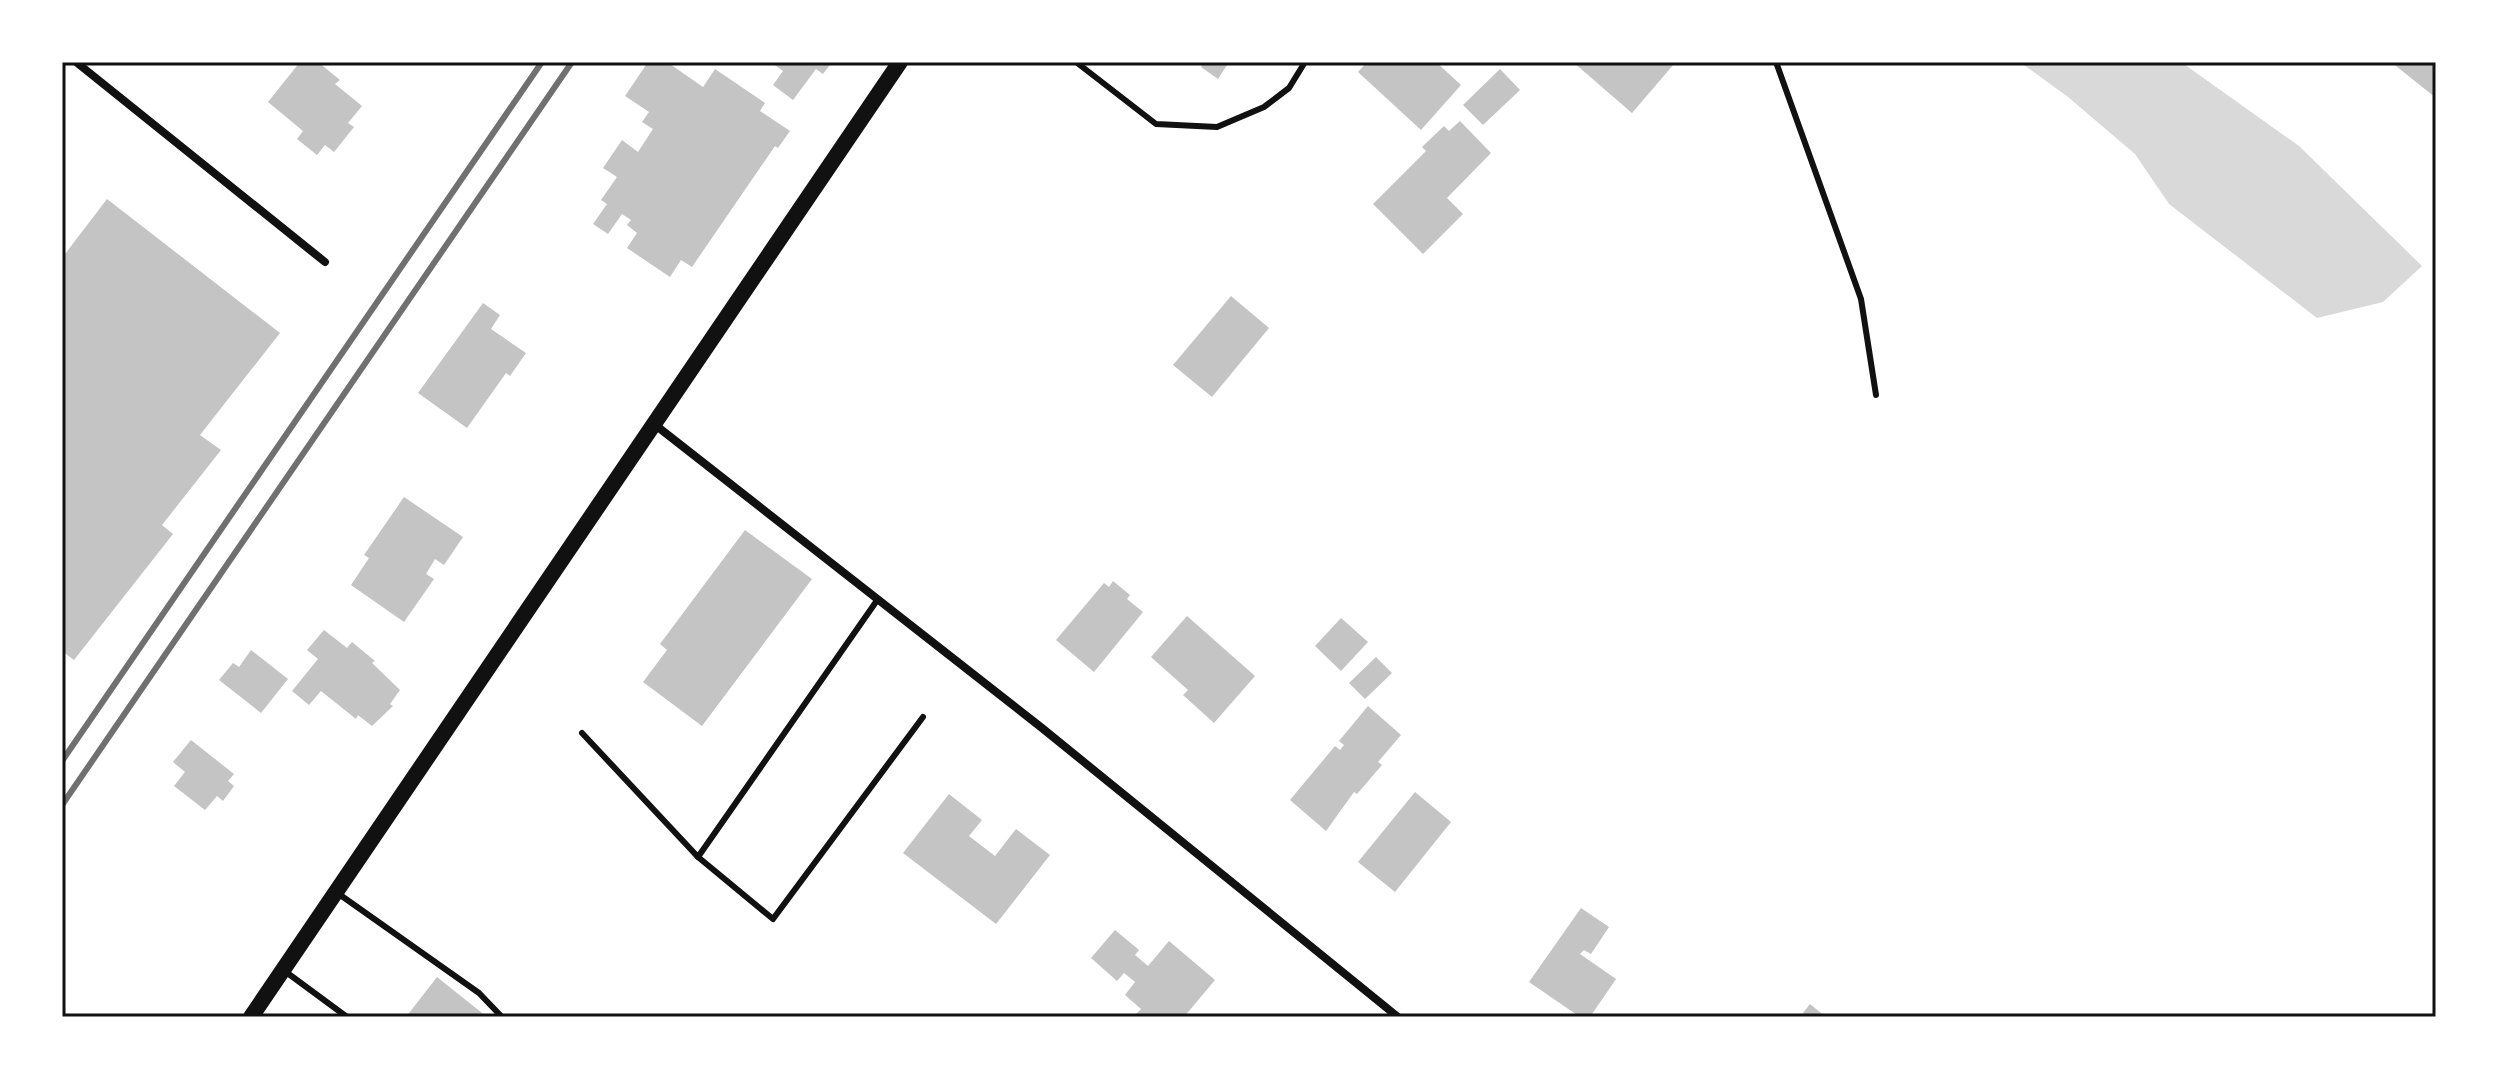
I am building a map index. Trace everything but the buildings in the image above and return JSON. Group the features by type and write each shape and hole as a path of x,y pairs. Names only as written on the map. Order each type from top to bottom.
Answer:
{"main road":[{"path":"251,1017 900,62"}],"street":[{"path":"76,62 325,262"},
{"path":"654,424 1042,728 1398,1017"}],"lane":[{"path":"1076,62 1156,124 1217,127 1264,107 1289,88 1305,62"},
{"path":"1776,62 1861,299 1876,395"},
{"path":"698,857 878,599"},
{"path":"582,733 698,857 773,919 923,717"},
{"path":"336,892 479,993 502,1017"},
{"path":"283,970 347,1017"}],"shaded area":[{"path":"2020,62 2181,62 2299,146 2422,266 2383,302 2317,318 2169,204 2135,154 2068,97"}],"railway":[{"path":"62,761 542,62"},
{"path":"62,805 572,62"}]}
